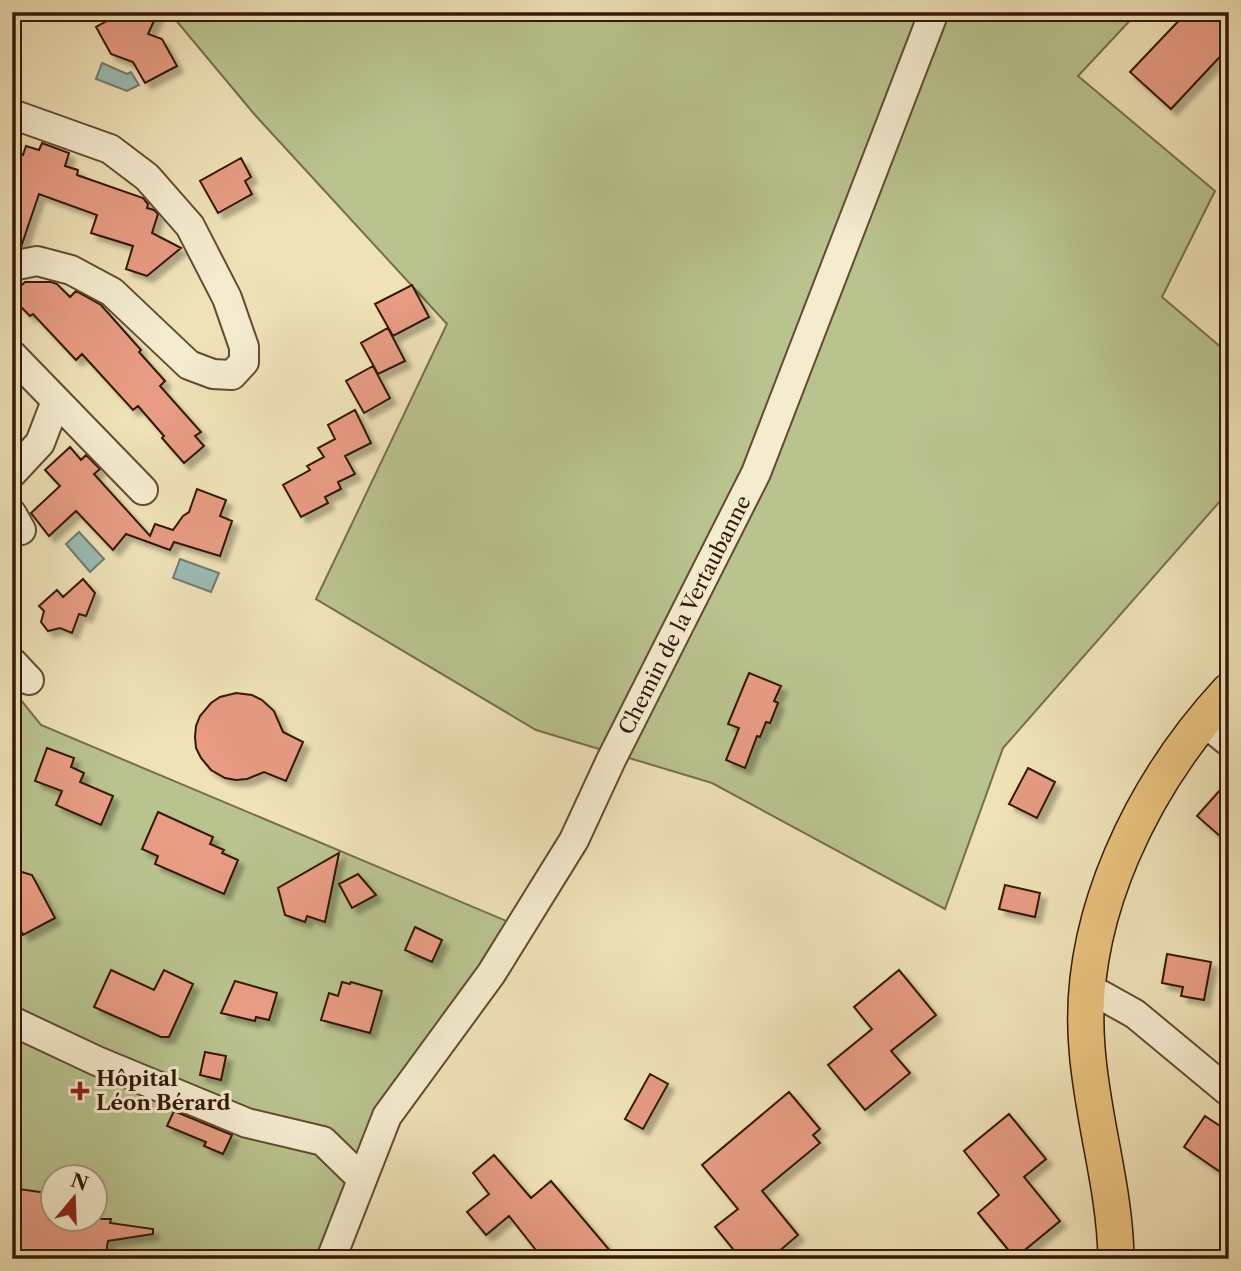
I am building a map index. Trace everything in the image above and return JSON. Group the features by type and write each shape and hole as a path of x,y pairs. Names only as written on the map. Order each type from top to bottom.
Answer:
{"main road":[{"path":"1116,1259 1109,1182 1094,1107 1086,1046 1087,993 1094,940 1106,896 1139,819 1202,720 1229,691"}],"street":[{"name":"Chemin de la Vertaubanne","path":"331,1259 387,1115 491,974 574,840 611,760 749,486 934,12"},
{"path":"12,114 110,149 147,177 190,226 227,298 244,347 244,362 232,375 213,374 189,365 112,292 71,270 37,261 12,266"},
{"path":"12,355 143,490"},
{"path":"12,473 40,443 56,401"},
{"path":"1202,720 1229,742"},
{"path":"1087,993 1101,995 1135,1014 1229,1092"},
{"path":"12,1021 97,1061 247,1123 323,1141 362,1179"}],"green space":[{"path":"169,12 1138,12 1078,76 1215,191 1162,297 1229,354 1229,491 1003,748 945,909 712,783 536,730 316,599 447,324 255,115"},
{"path":"12,689 41,725 516,925 379,1111 316,1259 12,1259"}],"water":[{"path":"102,63 127,74 131,72 139,85 127,91 96,79"},
{"path":"79,532 104,559 90,572 66,544"},
{"path":"180,559 219,573 211,592 173,578"}],"building":[{"path":"123,12 158,12 148,34 162,39 177,66 145,83 133,62 111,54 96,27"},
{"path":"1187,12 1229,12 1229,47 1171,109 1130,72"},
{"path":"42,143 69,153 65,166 78,170 77,175 143,198 148,204 147,208 158,214 152,233 181,248 147,276 126,269 133,246 91,233 97,215 39,194 21,247 12,249 12,151 23,155 26,146 39,150"},
{"path":"241,158 251,177 245,181 252,194 218,213 200,181"},
{"path":"25,282 51,282 57,284 70,297 76,291 101,305 165,381 160,386 201,432 195,436 204,446 184,463 138,406 133,410 82,354 76,360 33,314 30,316 12,298 12,294"},
{"path":"412,285 429,317 393,336 375,304"},
{"path":"388,328 405,361 378,374 361,343"},
{"path":"373,366 390,398 364,413 346,381"},
{"path":"355,410 371,443 345,456 355,474 338,482 341,489 325,497 328,503 301,517 283,485 310,470 307,466 324,457 318,448 335,439 328,425"},
{"path":"70,447 81,460 86,455 100,469 94,474 150,536 155,524 173,530 189,512 197,489 226,500 220,516 232,521 220,556 174,542 170,550 126,534 113,550 76,511 49,536 31,513 60,486 45,470"},
{"path":"83,579 95,593 86,616 79,614 72,633 60,628 48,631 41,622 44,611 39,606 57,590 63,597"},
{"path":"749,673 781,686 774,701 778,703 770,723 766,722 760,737 757,736 745,768 726,760 739,728 728,724"},
{"path":"236,693 252,695 262,700 274,711 283,732 303,742 286,781 264,772 247,779 225,778 211,770 201,758 195,737 200,716 220,697"},
{"path":"47,748 74,758 71,767 84,773 80,782 113,796 101,825 56,805 62,791 35,781"},
{"path":"1028,768 1055,782 1037,818 1009,804"},
{"path":"1229,780 1229,825 1220,836 1197,816"},
{"path":"158,812 213,837 210,844 238,860 224,894 155,864 158,856 142,849"},
{"path":"339,853 325,922 307,916 305,922 285,915 278,888"},
{"path":"12,869 32,875 55,918 23,935 12,914"},
{"path":"358,874 376,895 352,908 339,884"},
{"path":"1005,885 1040,893 1035,917 999,909"},
{"path":"415,927 442,940 432,962 405,950"},
{"path":"1167,954 1211,962 1204,1000 1181,996 1183,987 1162,983"},
{"path":"111,970 154,990 164,970 193,984 169,1037 161,1037 94,1007"},
{"path":"899,970 936,1015 891,1051 910,1073 865,1110 828,1065 872,1029 854,1007"},
{"path":"235,981 277,993 269,1020 256,1017 255,1021 221,1013"},
{"path":"342,982 382,991 370,1033 321,1020 329,993 338,996"},
{"path":"205,1052 226,1056 221,1080 200,1075"},
{"path":"650,1074 668,1084 643,1129 625,1119"},
{"path":"789,1092 820,1129 813,1135 820,1143 762,1191 798,1235 770,1259 741,1259 715,1227 738,1209 702,1165"},
{"path":"174,1111 232,1135 223,1154 204,1146 206,1142 167,1126"},
{"path":"1009,1114 1046,1159 1024,1177 1060,1221 1015,1258 978,1213 999,1195 964,1151"},
{"path":"1205,1116 1229,1132 1229,1178 1184,1147"},
{"path":"494,1155 531,1198 551,1181 617,1259 543,1259 509,1216 486,1235 467,1212 489,1194 473,1173"},
{"path":"12,1188 38,1192 38,1232 108,1232 108,1219 111,1219 110,1223 153,1229 153,1234 108,1241 105,1259 12,1259"}],"place":[{"name":"Hôpital Léon Bérard","path":"80,1091"}]}
